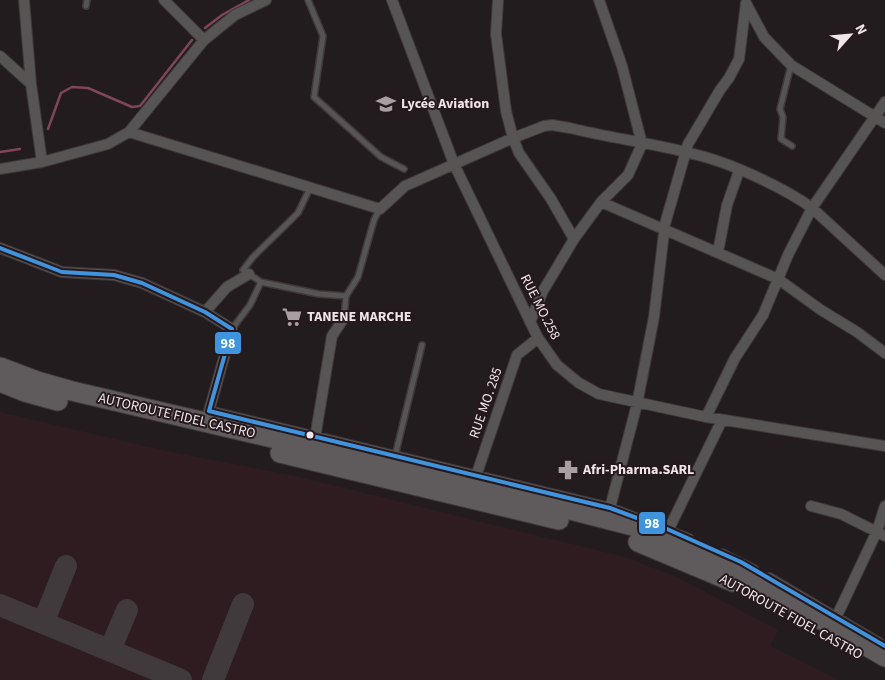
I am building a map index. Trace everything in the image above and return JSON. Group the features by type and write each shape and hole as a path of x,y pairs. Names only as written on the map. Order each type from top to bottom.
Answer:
{"highway":[{"name":"AUTOROUTE FIDEL CASTRO","path":"0,367 37,381 72,391 315,442 474,480 666,534 834,621 885,657"},
{"name":"AUTOROUTE FIDEL CASTRO","path":"0,382 25,392 69,403 321,462 626,538 736,583 885,670"}],"street":[{"path":"24,0 31,84 42,162"},
{"path":"164,0 204,40"},
{"path":"0,169 42,162 108,144 130,132 204,40 235,15 266,0"},
{"name":"RUE MO.258","path":"392,0 454,164 538,338 557,365 579,383 599,394 637,404 722,420 885,446"},
{"path":"498,0 496,34 506,111 513,138 519,153 551,199 574,239"},
{"path":"530,322 543,291 574,239 601,202 628,175 642,144 622,66 599,0"},
{"path":"745,2 764,37 791,65 885,123"},
{"path":"610,508 637,404 654,317 664,228 688,144 729,78 738,59 745,2"},
{"path":"0,56 31,84"},
{"path":"706,417 735,358 763,314 812,208 885,102"},
{"path":"130,132 380,209 405,186 513,138 544,126 552,125 706,157 799,198 885,275"},
{"path":"718,252 727,205 739,171"},
{"path":"601,202 778,279 885,353"},
{"path":"0,248 62,272 114,276 142,283 205,312 232,329 209,411 315,442 394,456 474,480 610,508 666,534 722,420"},
{"path":"205,312 227,287 249,274"},
{"path":"315,442 332,336 344,318"},
{"name":"RUE MO. 285","path":"474,480 517,355 538,338"},
{"path":"811,506 841,514 881,533"},
{"path":"885,506 881,533 834,621 885,646"}],"lane":[{"path":"308,0 323,36 314,97 381,157 404,169"},
{"path":"791,65 780,109 783,117 781,138 792,146"},
{"path":"310,188 298,213 253,257 243,270 261,282 319,294 346,296"},
{"path":"344,318 346,296 358,277 374,220 380,209"},
{"path":"232,329 250,305 261,282"},
{"path":"394,456 422,345"}],"shaded area":[{"path":"0,412 166,451 291,475 625,557 677,577 778,630 770,646 839,680 0,680"}],"waterway":[{"path":"205,28 222,15 249,0"},
{"path":"48,129 61,93 72,87 88,88 132,107 140,106 192,40"},
{"path":"0,152 20,149"}],"taxiway":[{"path":"43,623 66,566"},
{"path":"213,680 243,604"},
{"path":"0,605 181,680"},
{"path":"110,650 127,610"}],"transit line":[{"name":"98","path":"0,248 62,272 114,275 142,283 205,312 232,329 209,411 610,508 667,529 741,562 885,646"}],"place":[{"name":"Lycée Aviation","path":"386,104"},
{"name":"TANENE MARCHE","path":"292,317"},
{"name":"Afri-Pharma.SARL","path":"568,470"}]}
